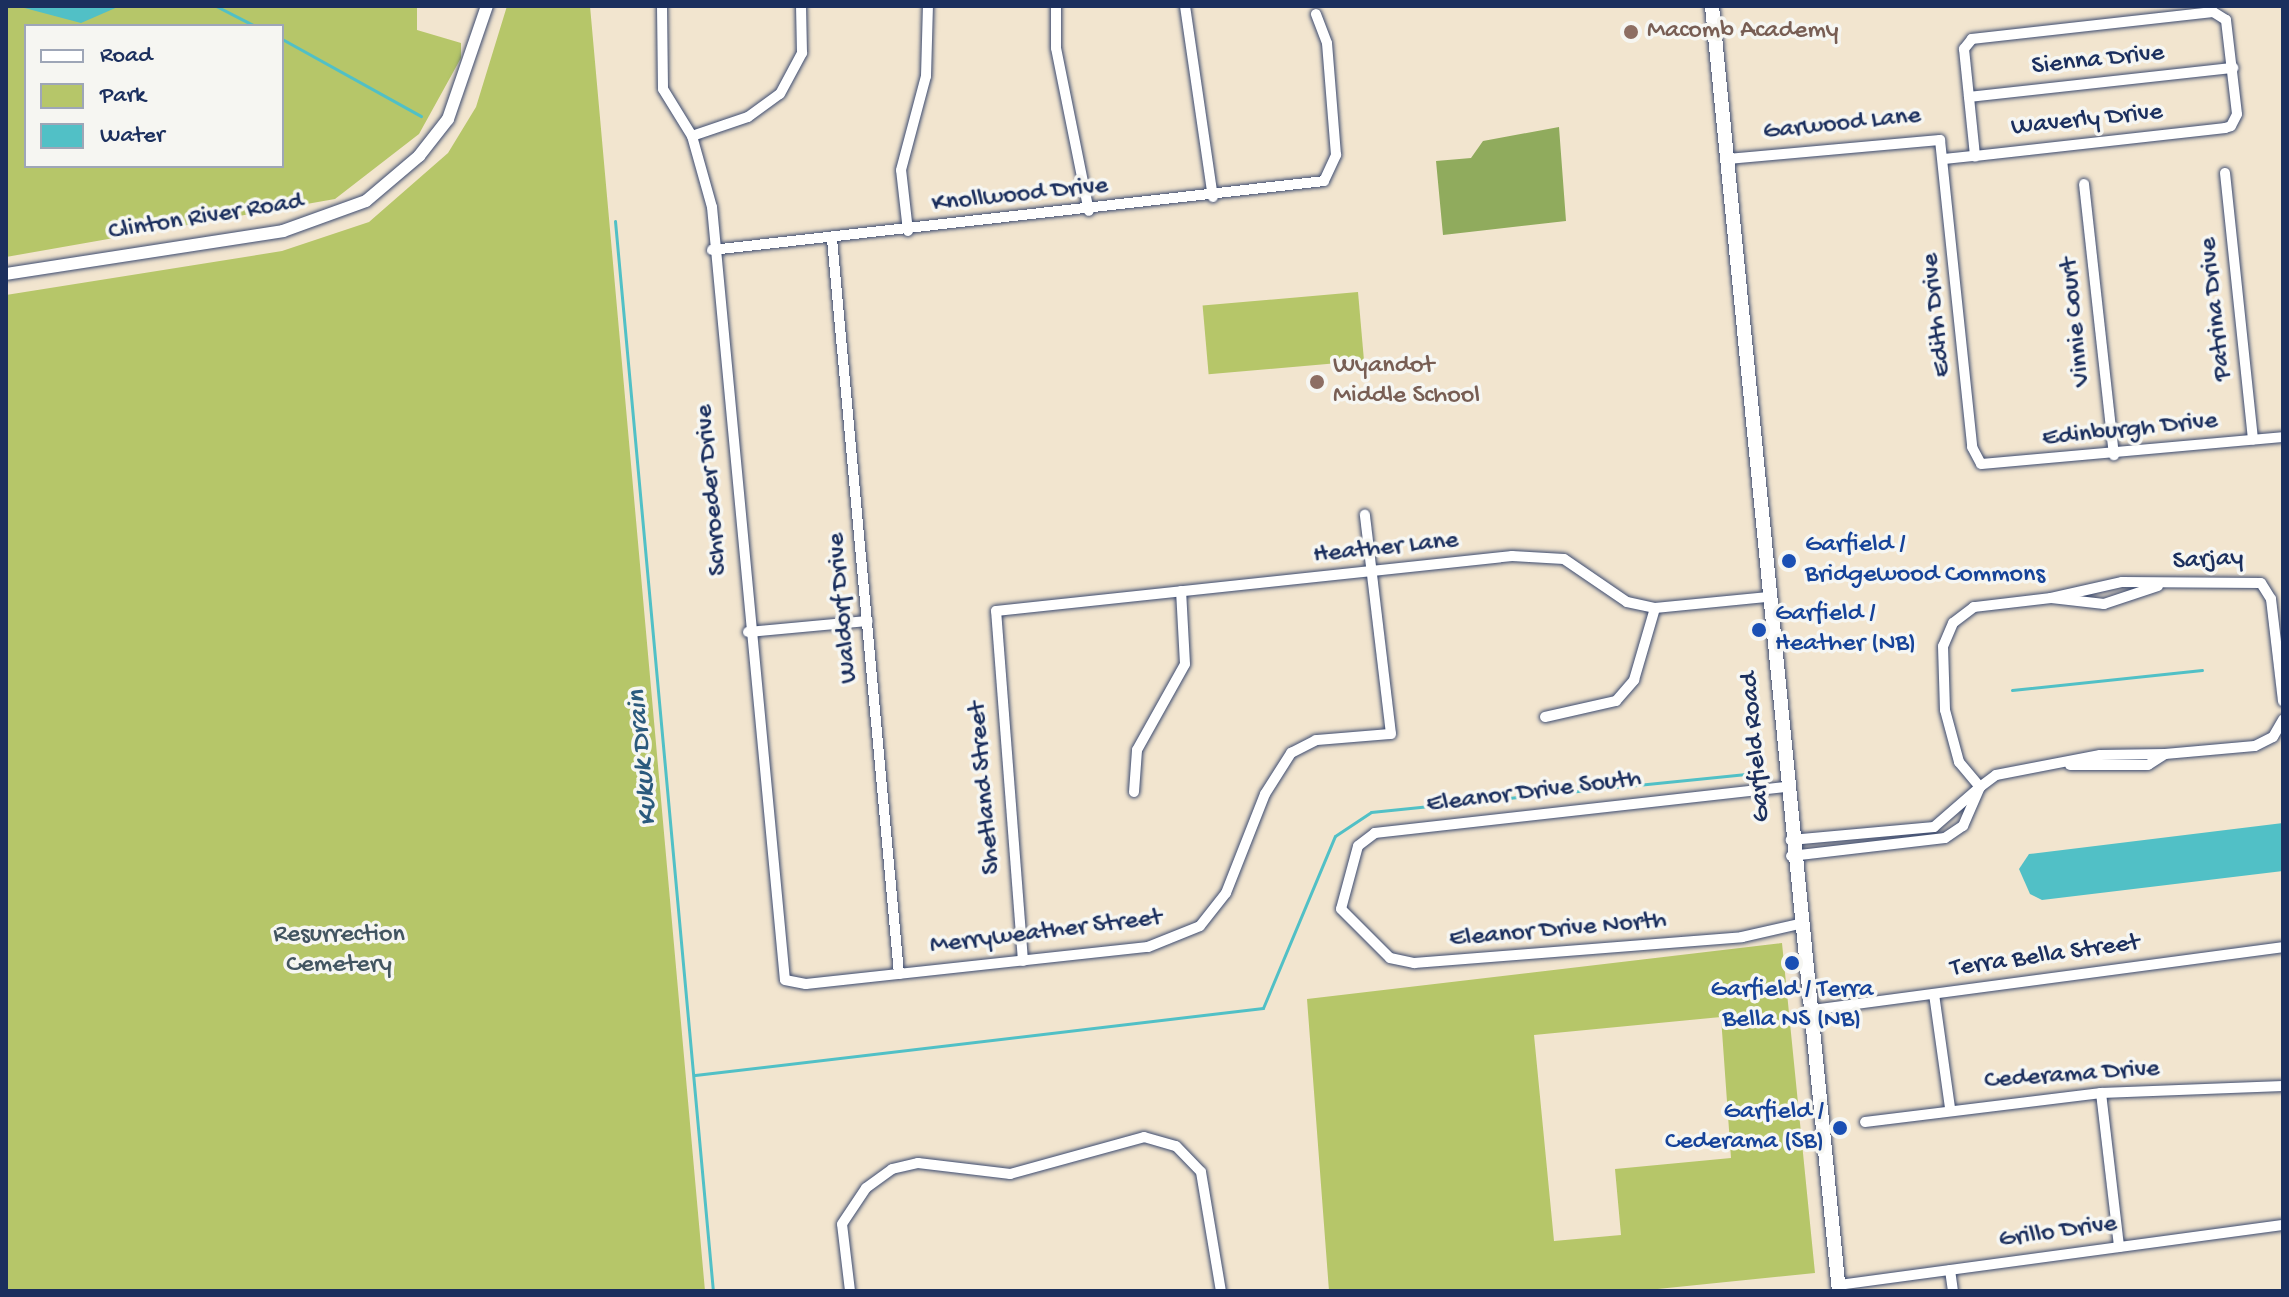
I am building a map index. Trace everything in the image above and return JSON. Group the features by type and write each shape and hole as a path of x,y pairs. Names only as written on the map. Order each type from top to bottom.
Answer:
{"main road":[{"name":"Garfield Road","path":"1712,6 1791,856 1812,1010 1839,1288"}],"street":[{"name":"Clinton River Road","path":"6,274 283,231 366,201 419,156 448,119 487,6"},
{"name":"Schroeder Drive","path":"662,6 663,89 692,136 706,170 748,632 785,980"},
{"path":"692,136 748,117 780,94 802,53 801,6"},
{"path":"908,231 901,170 926,76 928,6"},
{"path":"1056,6 1056,48 1089,211"},
{"path":"1185,6 1213,197"},
{"name":"Knollwood Drive","path":"712,250 1213,197 1331,176 1336,155 1327,43 1316,14"},
{"path":"1975,156 1967,42 2221,14 2233,68"},
{"name":"Sienna Drive","path":"1969,97 2233,68"},
{"name":"Waverly Drive","path":"1944,159 2234,124 2233,68"},
{"name":"Garwood Lane","path":"1727,159 1930,137 1943,144 1944,159"},
{"name":"Edith Drive","path":"1944,159 1972,447 1981,464"},
{"name":"Patrina Drive","path":"2225,173 2253,440"},
{"name":"Vinnie Court","path":"2084,184 2114,455"},
{"name":"Waldorf Drive","path":"832,239 899,974"},
{"name":"Edinburgh Drive","path":"1981,464 2114,455 2283,437"},
{"path":"1365,515 1372,574"},
{"name":"Heather Lane","path":"996,611 1553,556 1576,564 1627,602 1655,608 1768,597"},
{"name":"Merryweather Street","path":"785,980 899,974 1155,946 1200,926 1226,893 1265,794 1291,753 1316,740 1391,734 1372,574"},
{"name":"Sarjay","path":"2051,598 2104,604 2158,586 2239,577 2261,583 2271,599 2283,701"},
{"name":"Sarjay","path":"1980,787 1959,762 1945,710 1943,646 1953,623 1974,607 2051,598 2122,582 2158,586"},
{"path":"1134,792 1137,750 1185,664 1181,591"},
{"path":"1545,717 1616,701 1634,680 1655,608"},
{"name":"Shetland Street","path":"996,611 1023,961"},
{"path":"748,632 867,621"},
{"path":"1790,840 1934,827 1996,775 2070,765 2148,765 2165,754 2255,746 2273,737 2283,720"},
{"name":"Eleanor Drive South","path":"1341,909 1358,846 1375,833 1785,787"},
{"path":"1791,856 1945,838 1977,805 1980,787"},
{"path":"1885,832 1887,846"},
{"name":"Eleanor Drive North","path":"1341,909 1390,958 1414,963 1742,937 1799,924"},
{"name":"Terra Bella Street","path":"1812,1010 2283,947"},
{"path":"1934,994 1950,1108"},
{"name":"Cederama Drive","path":"1865,1122 1950,1108 2101,1093 2283,1086"},
{"path":"2101,1093 2119,1247"},
{"path":"850,1291 842,1224 866,1188 892,1169 918,1163 1010,1174 1156,1137 1183,1150 1205,1181 1221,1291"},
{"name":"Grillo Drive","path":"1839,1288 2283,1225"},
{"path":"1950,1270 1953,1291"}],"green space":[{"path":"6,6 417,6 417,30 461,43 461,58 419,134 335,199 6,257"},
{"name":"Resurrection Cemetery","path":"507,6 590,6 705,1291 6,1291 6,295 282,251 369,222 448,153 476,107"},
{"path":"1559,127 1566,221 1443,235 1436,161 1471,158 1483,141"},
{"path":"1358,292 1364,361 1209,374 1203,306"},
{"path":"1782,943 1815,1273 1638,1291 1329,1291 1307,999","holes":["1721,1017 1731,1158 1615,1169 1621,1235 1554,1241 1534,1035"]}],"water":[{"path":"17,6 120,6 81,23"},
{"path":"2283,823 2283,871 2042,900 2030,894 2019,869 2029,854"}],"waterway":[{"name":"Kukuk Drain","path":"216,6 251,24"},
{"name":"Kukuk Drain","path":"284,40 421,116"},
{"name":"Kukuk Drain","path":"615,221 713,1291"},
{"path":"2012,690 2202,670"},
{"path":"695,1075 1263,1008 1335,836 1371,812 1756,773"}],"place":[{"name":"Macomb Academy","path":"1631,32"},
{"name":"Wyandot Middle School","path":"1317,382"},
{"name":"Garfield / Bridgewood Commons","path":"1789,561"},
{"name":"Garfield / Heather (NB)","path":"1759,630"},
{"name":"Garfield / Terra Bella NS (NB)","path":"1792,963"},
{"name":"Garfield / Cederama (SB)","path":"1840,1128"}]}
